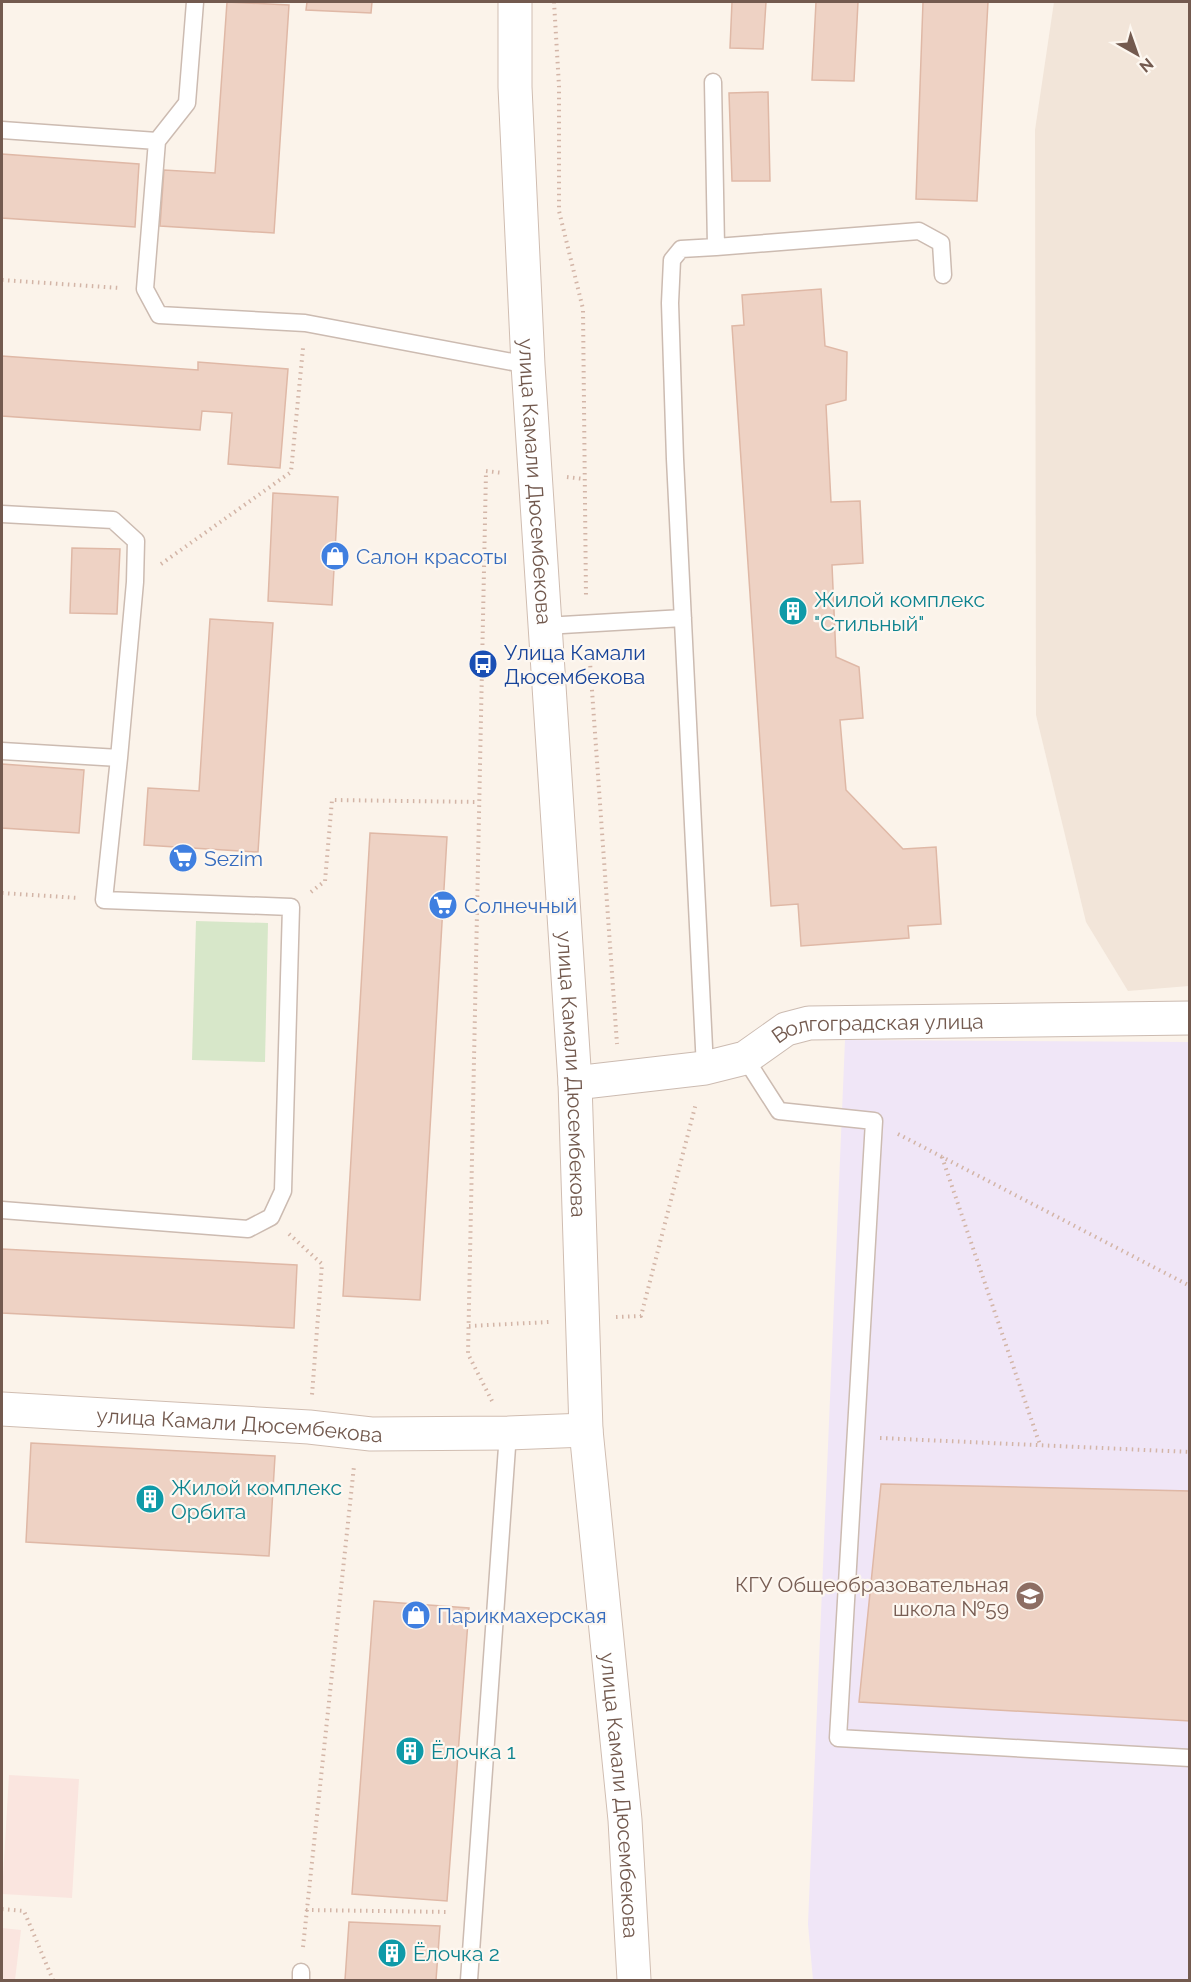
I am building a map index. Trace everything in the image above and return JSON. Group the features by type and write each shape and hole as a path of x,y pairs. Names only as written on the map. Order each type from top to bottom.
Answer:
{"main road":[{"name":"улица Камали Дюсембекова","path":"515,2 515,87 528,365 575,1083 586,1430 625,1820 634,1980"},
{"name":"Волгоградская улица","path":"575,1083 705,1068 745,1058 786,1029 809,1023 1190,1018"},
{"name":"улица Камали Дюсембекова","path":"2,1415 309,1427 371,1434 586,1430"}],"lane":[{"path":"195,2 187,104 157,141 145,290 159,315 305,323 528,365"},
{"path":"713,82 716,247"},
{"path":"2,130 157,141"},
{"path":"705,1068 670,315 672,260 681,249 919,231 941,243 944,275"},
{"path":"2,514 113,520 136,541 135,582 104,900 291,907 283,1191 271,1217 249,1229 2,1210"},
{"path":"546,626 683,618"},
{"path":"2,751 119,758"},
{"path":"745,1058 779,1111 874,1121 838,1738 1190,1758"},
{"path":"469,1980 508,1433"}],"path":[{"path":"554,2 559,86 559,211 583,309 587,624 620,1078"},
{"path":"2,280 145,290"},
{"path":"135,582 291,472 305,323"},
{"path":"486,471 468,1354 508,1433"},
{"path":"291,907 325,881 332,800 478,802"},
{"path":"2,893 104,900"},
{"path":"469,1326 641,1316 705,1068"},
{"path":"874,1121 1190,1286"},
{"path":"942,1156 1040,1445"},
{"path":"271,1217 322,1264 309,1427"},
{"path":"301,1976 357,1431"},
{"path":"855,1437 1190,1452"},
{"path":"2,1909 24,1911 53,1980"},
{"path":"306,1910 474,1912"}],"shaded area":[{"path":"1054,2 1189,2 1189,986 1128,991 1086,922 1036,715 1035,130"},
{"path":"845,1040 1189,1042 1189,1980 813,1980 808,1924"},
{"path":"9,1775 79,1779 72,1898 2,1894"},
{"path":"2,1928 21,1930 15,1980 2,1980"}],"green space":[{"path":"196,921 268,923 265,1062 192,1060"}],"building":[{"path":"227,2 289,5 274,233 160,226 164,170 215,173"},
{"path":"307,2 372,2 371,13 306,10"},
{"path":"732,2 766,2 763,49 730,48"},
{"path":"816,2 858,2 854,81 812,80"},
{"path":"923,2 988,2 977,201 916,199"},
{"path":"768,92 770,181 732,181 729,93"},
{"path":"2,154 139,164 135,227 2,218"},
{"name":"Жилой комплекс \"Стильный\"","path":"821,289 825,346 847,352 846,400 826,405 831,502 860,501 863,563 832,565 836,657 859,667 863,718 840,720 846,790 903,849 936,847 941,924 908,926 909,938 801,946 798,904 771,906 732,326 744,325 742,295"},
{"path":"2,356 198,370 198,362 288,369 280,468 228,464 232,413 202,411 200,430 2,416"},
{"path":"273,493 338,497 332,605 268,601"},
{"path":"72,548 120,549 117,614 70,613"},
{"path":"210,619 273,623 258,852 144,845 148,788 199,791"},
{"path":"2,764 84,770 79,833 2,828"},
{"path":"370,833 447,837 420,1300 343,1296"},
{"path":"2,1249 297,1265 294,1328 2,1313"},
{"name":"Жилой комплекс Орбита","path":"31,1443 275,1456 269,1556 26,1542"},
{"name":"КГУ Общеобразовательная школа №59","path":"881,1484 1190,1491 1190,1721 859,1702"},
{"name":"Ёлочка 1","path":"374,1601 469,1608 447,1901 352,1894"},
{"name":"Ёлочка 2","path":"349,1922 440,1926 436,1980 345,1980"}],"place":[{"name":"Салон красоты","path":"335,556"},
{"name":"Жилой комплекс \"Стильный\"","path":"793,611"},
{"name":"Улица Камали Дюсембекова","path":"483,664"},
{"name":"Sezim","path":"183,858"},
{"name":"Солнечный","path":"443,905"},
{"name":"Жилой комплекс Орбита","path":"150,1499"},
{"name":"КГУ Общеобразовательная школа №59","path":"1030,1596"},
{"name":"Парикмахерская","path":"416,1615"},
{"name":"Ёлочка 1","path":"410,1751"},
{"name":"Ёлочка 2","path":"392,1953"}]}
